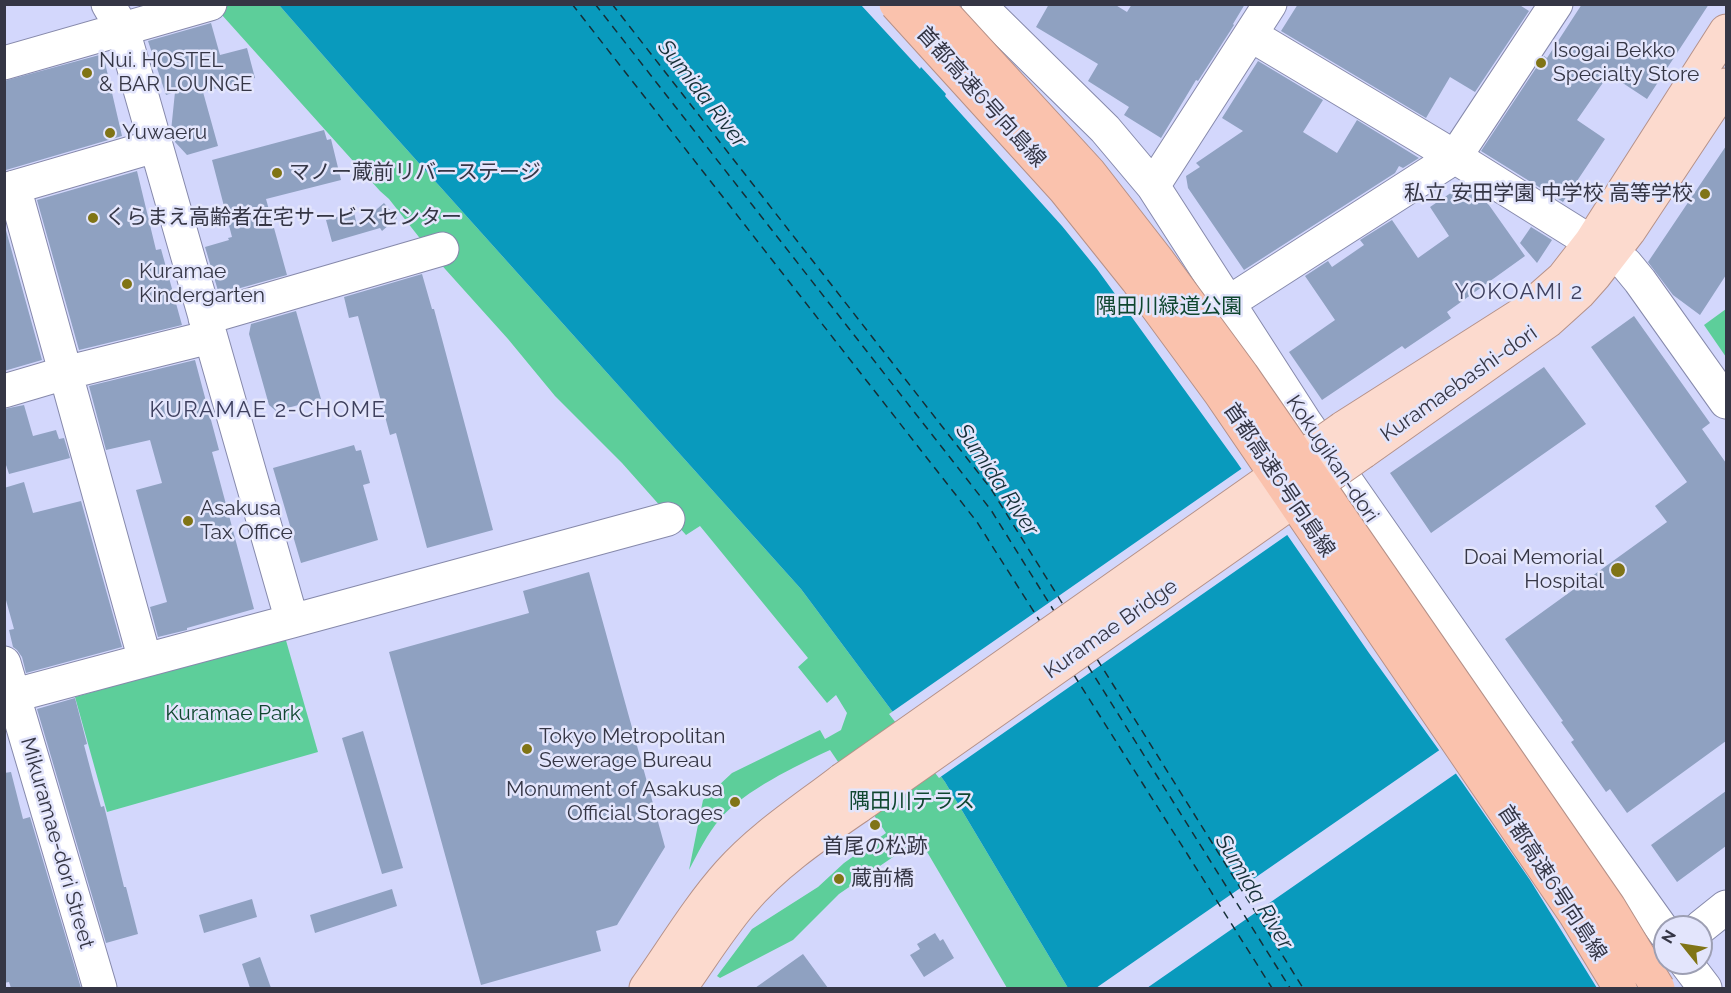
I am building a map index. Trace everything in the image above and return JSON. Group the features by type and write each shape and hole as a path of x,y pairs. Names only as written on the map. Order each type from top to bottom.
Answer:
{"highway":[{"name":"首都高速6号向島線","path":"896,4 1065,190 1137,280 1213,384 1575,914 1620,988"},
{"name":"首都高速6号向島線","path":"935,4 1089,172 1160,262 1242,375 1595,887 1658,988"}],"main road":[{"name":"Kuramaebashi-dori","path":"1602,249 1726,32"},
{"name":"Kuramaebashi-dori","path":"1353,440 1522,314 1563,278 1602,249 1726,85"},
{"name":"Kuramae Bridge","path":"850,793 1353,440"},
{"path":"646,988 703,905 730,872 764,840 850,793"},
{"path":"680,988 735,911 766,877 797,850 850,793"}],"street":[{"path":"4,63 116,17 210,4"},
{"path":"1153,186 1270,4"},
{"path":"1228,303 1455,157 1556,4"},
{"name":"Kokugikan-dori","path":"995,11 1105,129 1153,186 1305,422 1653,916"},
{"path":"116,17 292,621"},
{"path":"1251,34 1455,157 1626,264 1726,402"},
{"path":"145,660 65,373 9,188 155,146"},
{"path":"4,391 207,328 442,249"},
{"path":"9,696 668,519"},
{"name":"Mikuramae-dori Street","path":"4,663 9,696 100,988"},
{"path":"1713,917 1726,907"},
{"path":"1695,975 1705,988"}],"green space":[{"name":"隅田川テラス","path":"213,5 279,5 801,589 945,782 1068,988 1007,988 923,845 912,844 839,894 793,940 720,978 717,976 752,929 818,887 844,863 886,833 830,750 772,780 731,808 711,831 689,870 703,800 732,773 820,730 825,739 841,730 847,713 836,695 827,703 798,667 808,658 700,526 686,535 622,463 555,396 508,339 437,260 389,199"},
{"path":"1726,309 1726,357 1704,325"},
{"name":"Kuramae Park","path":"285,637 318,752 107,812 75,697"}],"water":[{"name":"Sumida River","path":"279,5 861,5 946,94 945,96 1062,226 1097,269 1236,461 1462,782 1530,880 1597,988 1068,988 945,782 801,589"}],"pier":[{"path":"1244,467 1290,533 939,778 889,714"},
{"path":"1441,749 1458,772 1147,988 1096,988"}],"building":[{"path":"1049,4 1114,4 1127,12 1132,4 1245,4 1234,25 1198,81 1196,80 1161,138 1124,115 1129,107 1088,81 1098,64 1036,27"},
{"path":"1298,4 1518,4 1529,11 1475,92 1450,77 1426,118 1281,31"},
{"path":"1582,4 1709,4 1647,99 1609,74 1577,120 1605,139 1563,202 1481,151 1544,56 1547,58"},
{"path":"211,23 220,55 247,48 255,78 203,92 218,146 187,155 175,142 171,131 175,92 166,95 148,41"},
{"path":"103,54 122,136 6,170 4,81"},
{"path":"1258,61 1323,100 1303,132 1337,153 1357,120 1419,158 1403,168 1399,166 1395,173 1244,270 1188,188 1186,176 1200,167 1196,163 1243,131 1222,118"},
{"path":"324,130 327,140 331,139 341,180 266,199 287,275 219,294 205,247 232,237 212,160"},
{"name":"私立 安田学園 中学校 高等学校","path":"1726,146 1726,275 1700,315 1673,295 1648,262"},
{"path":"137,171 156,250 161,249 182,325 79,350 37,200"},
{"path":"1464,184 1484,198 1525,256 1447,312 1451,318 1405,349 1402,346 1322,400 1289,352 1335,320 1305,276 1328,261 1332,267 1364,245 1360,240 1392,220 1418,258 1449,236 1430,207"},
{"path":"384,203 397,218 382,231 380,228 332,242 326,220 354,212 357,226"},
{"path":"4,223 42,360 4,371"},
{"path":"1531,227 1552,240 1537,263 1520,243"},
{"path":"422,274 432,309 434,309 493,530 427,548 396,433 390,435 358,316 349,318 344,297"},
{"path":"296,311 321,399 276,411 269,405 249,334 251,324"},
{"path":"1634,316 1710,423 1702,429 1726,463 1726,741 1627,813 1610,789 1606,792 1571,742 1574,740 1561,722 1563,721 1505,639 1667,522 1655,506 1687,482 1591,347"},
{"path":"195,360 219,450 212,452 254,609 158,637 150,607 167,602 136,490 162,483 150,440 106,450 89,386"},
{"path":"1544,367 1586,424 1431,533 1390,473"},
{"path":"24,405 33,436 56,430 59,439 64,438 70,458 9,474 4,459 4,409"},
{"path":"354,445 356,451 361,450 370,483 363,485 378,540 301,563 273,468"},
{"path":"24,482 33,513 81,501 122,647 26,673 22,657 13,647 9,630 14,629 4,593 4,488"},
{"name":"Tokyo Metropolitan Sewerage Bureau","path":"589,572 665,847 617,925 596,931 601,951 481,985 389,652 529,613 523,591"},
{"path":"75,698 93,779 101,807 104,806 138,934 106,943 37,709"},
{"path":"363,731 403,868 382,874 342,738"},
{"path":"11,772 23,819 30,817 81,988 11,988 9,982 4,983 4,773"},
{"path":"1726,791 1726,846 1677,882 1651,845"},
{"path":"392,889 397,906 315,933 310,915"},
{"path":"252,899 257,917 204,933 199,915"},
{"path":"935,933 940,941 943,939 954,958 924,977 910,955 920,949 917,944"},
{"path":"803,954 828,988 755,988"},
{"path":"260,957 271,988 250,988 242,964"}],"ferry route":[{"path":"572,4 977,522 1041,623"},
{"path":"595,4 991,510 1054,611"},
{"path":"612,4 991,489 1064,606"},
{"path":"1097,659 1303,988"},
{"path":"1088,666 1290,988"},
{"path":"1074,675 1272,988"}],"place":[{"name":"Isogai Bekko Specialty Store","path":"1541,63"},
{"name":"Nui. HOSTEL & BAR LOUNGE","path":"87,73"},
{"name":"Yuwaeru","path":"110,133"},
{"name":"マノー蔵前リバーステージ","path":"277,173"},
{"name":"私立 安田学園 中学校 高等学校","path":"1705,194"},
{"name":"くらまえ高齢者在宅サービスセンター","path":"93,218"},
{"name":"Kuramae Kindergarten","path":"127,284"},
{"name":"Asakusa Tax Office","path":"188,521"},
{"name":"Doai Memorial Hospital","path":"1618,570"},
{"name":"Tokyo Metropolitan Sewerage Bureau","path":"527,749"},
{"name":"Monument of Asakusa Official Storages","path":"735,802"},
{"name":"首尾の松跡","path":"875,825"},
{"name":"蔵前橋","path":"839,879"}],"district":[{"name":"YOKOAMI 2","path":"1519,292"},
{"name":"KURAMAE 2-CHOME","path":"268,410"}],"park label":[{"name":"隅田川緑道公園","path":"1169,307"}]}
